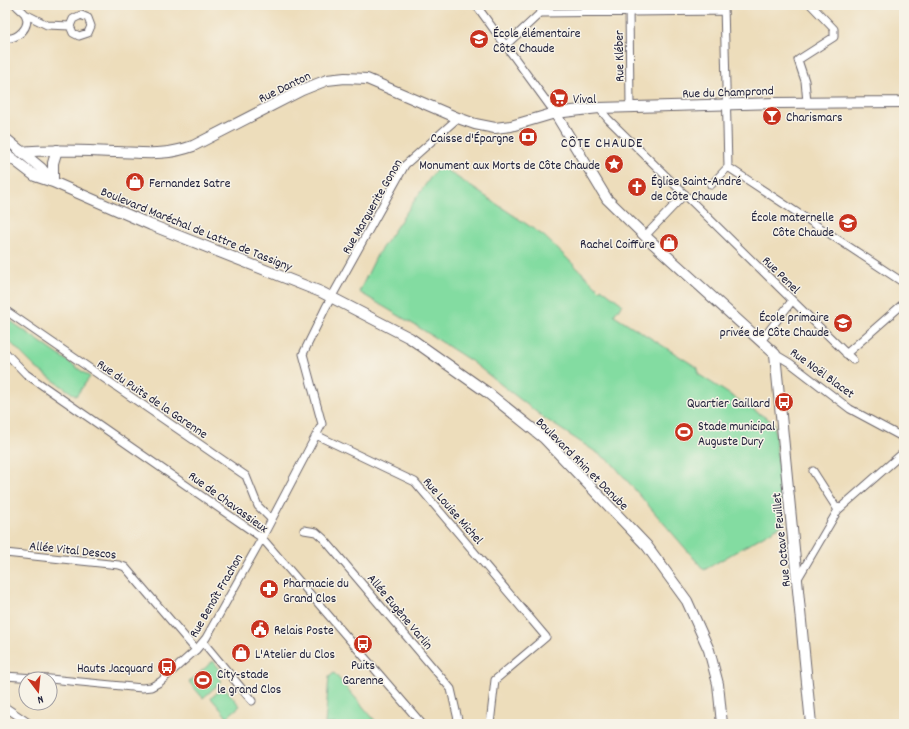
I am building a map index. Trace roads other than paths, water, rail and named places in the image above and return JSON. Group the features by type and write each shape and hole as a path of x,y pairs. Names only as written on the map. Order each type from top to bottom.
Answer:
{"street":[{"path":"16,5 25,14 47,25 70,26"},
{"path":"476,5 555,113"},
{"path":"506,45 549,5"},
{"path":"807,102 805,81 798,60 834,37 834,29 811,5"},
{"path":"541,13 629,8 724,8 728,167 711,184"},
{"name":"Rue Kléber","path":"629,8 630,107"},
{"path":"5,38 10,39 21,34 26,23 25,14"},
{"name":"Rue Danton","path":"21,152 56,150 160,154 178,151 193,146 309,87 327,80 345,78 367,79 458,118 475,124 495,128 512,126 555,113"},
{"name":"Rue du Champrond","path":"555,113 599,108 630,107 807,102 904,102"},
{"name":"Rue Penel","path":"599,108 608,119 853,360"},
{"name":"Rue Noël Blacet","path":"555,113 607,199 645,236 775,354 790,363 850,409 904,438"},
{"name":"Rue Marguerite Gonon","path":"316,436 322,424 303,354 332,297 405,165 458,118"},
{"name":"Boulevard Maréchal de Lattre de Tassigny","path":"5,138 41,168 53,182"},
{"path":"53,182 53,163 56,150"},
{"path":"6,154 21,152"},
{"name":"Boulevard Maréchal de Lattre de Tassigny","path":"6,154 35,176 53,182 151,225 332,297"},
{"path":"728,167 904,283"},
{"path":"645,236 685,194"},
{"name":"Boulevard Rhin et Danube","path":"332,297 410,338 488,393 544,438 647,546 687,601 709,650 718,684 722,724"},
{"path":"761,341 792,301"},
{"path":"846,354 904,303"},
{"name":"Rue du Puits de la Garenne","path":"5,310 246,476 258,506 271,519"},
{"name":"Rue de Chavassieux","path":"5,352 26,374 262,538 422,724"},
{"name":"Rue Octave Feuillet","path":"775,354 811,724"},
{"name":"Rue Benoît Frachon","path":"58,680 142,688 151,687 163,680 196,650 203,642 262,538 316,436"},
{"name":"Rue Louise Michel","path":"316,436 415,482 546,637 495,680 490,724"},
{"path":"797,580 838,510 904,452"},
{"path":"813,471 838,510"},
{"name":"Allée Eugène Varlin","path":"304,530 316,532 324,539 451,689 459,724"},
{"name":"Allée Vital Descos","path":"5,553 119,565 125,567 196,650"},
{"path":"203,642 252,701"},
{"name":"Rue Benoît Frachon","path":"5,676 18,677"},
{"path":"5,707 30,724"}],"place":[{"name":"École élémentaire Côte Chaude","path":"479,39"},
{"name":"Vival","path":"559,98"},
{"name":"Charismars","path":"772,116"},
{"name":"Caisse d'Épargne","path":"528,137"},
{"name":"Monument aux Morts de Côte Chaude","path":"614,164"},
{"name":"Fernandez Satre","path":"135,182"},
{"name":"Église Saint-André de Côte Chaude","path":"637,187"},
{"name":"École maternelle Côte Chaude","path":"848,223"},
{"name":"Rachel Coiffure","path":"669,243"},
{"name":"École primaire privée de Côte Chaude","path":"843,323"},
{"name":"Quartier Gaillard","path":"784,402"},
{"name":"Stade municipal Auguste Dury","path":"684,432"},
{"name":"Pharmacie du Grand Clos","path":"269,589"},
{"name":"Relais Poste","path":"260,629"},
{"name":"Puits Garenne","path":"363,644"},
{"name":"L'Atelier du Clos","path":"241,653"},
{"name":"Hauts Jacquard","path":"167,667"},
{"name":"City-stade le grand Clos","path":"203,680"}],"district":[{"name":"CÔTE CHAUDE","path":"602,142"}]}
